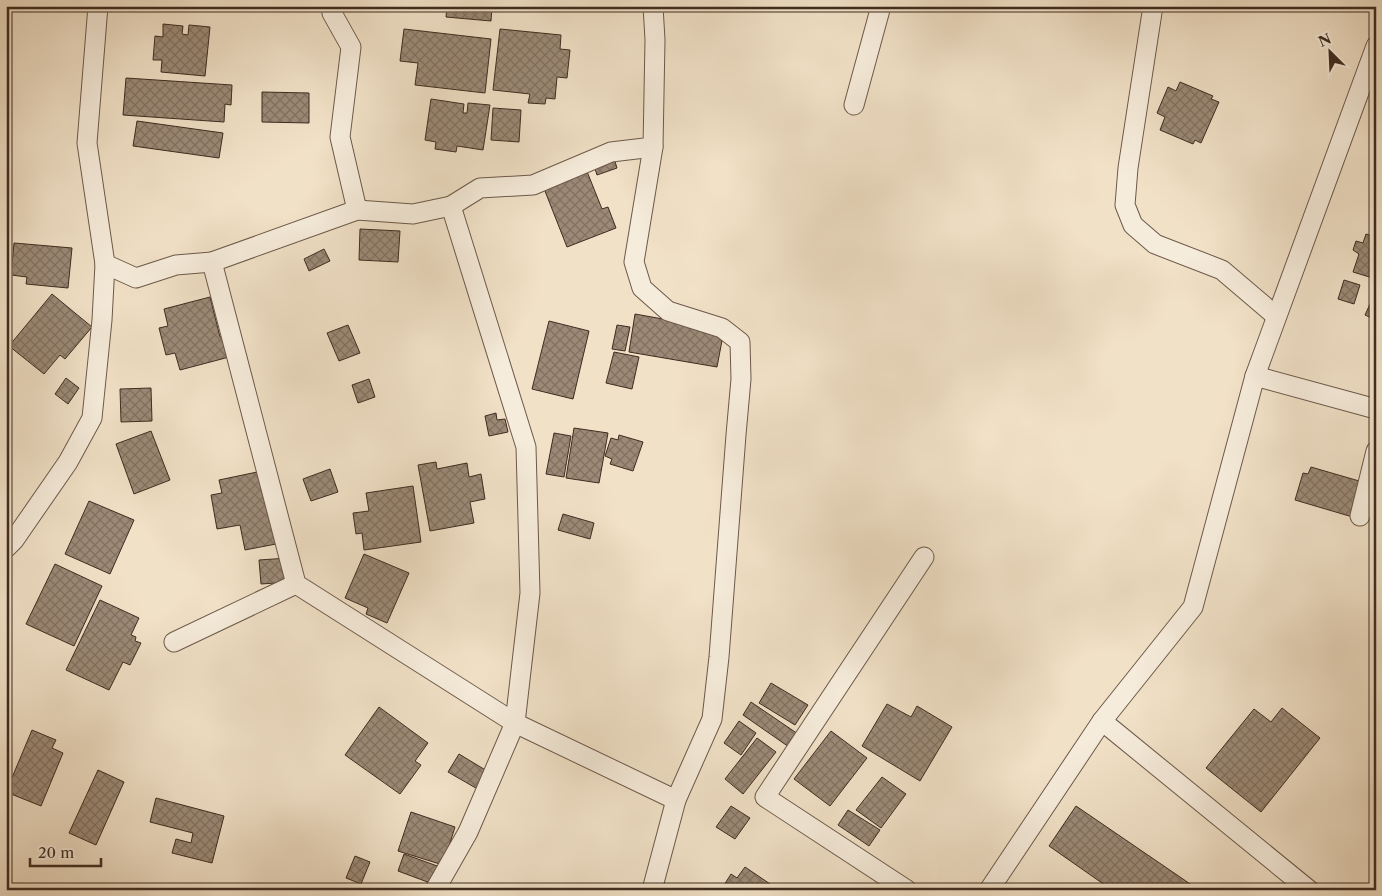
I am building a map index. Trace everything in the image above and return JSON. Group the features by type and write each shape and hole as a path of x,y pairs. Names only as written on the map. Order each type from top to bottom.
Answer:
{"street":[{"path":"6,548 14,540 68,462 92,418 102,320 105,264 87,143 98,6"},
{"path":"331,6 332,13 351,47 340,137 357,210"},
{"path":"652,890 676,800 712,719 719,658 741,379 740,342 722,328 668,310 642,288 634,262 653,147 655,48 653,6"},
{"path":"854,105 881,6"},
{"path":"1153,6 1128,168 1125,205 1133,226 1155,244 1222,270 1276,316"},
{"path":"989,890 1102,721 1193,606 1255,376 1376,46"},
{"path":"105,264 136,278 176,265 212,262 357,210 413,214 451,206 480,188 533,185 611,152 653,147"},
{"path":"435,890 468,832 515,723 530,593 526,447 451,206"},
{"path":"212,262 296,584 515,723 676,800"},
{"path":"1255,376 1376,409"},
{"path":"1360,516 1376,451"},
{"path":"907,890 765,797 924,557"},
{"path":"174,642 296,584"},
{"path":"1102,721 1308,890"}],"building":[{"path":"447,6 492,6 491,21 446,17"},
{"path":"163,24 183,26 182,34 188,35 189,25 210,27 205,76 161,72 162,60 153,60 155,36 163,37"},
{"path":"404,29 491,39 485,93 415,85 418,63 400,61"},
{"path":"500,29 561,35 560,49 570,50 567,78 557,77 555,99 546,98 545,104 528,103 530,94 493,90"},
{"path":"126,78 232,85 231,105 225,104 224,122 123,115"},
{"path":"1180,82 1213,96 1211,99 1219,102 1201,143 1195,140 1193,144 1160,130 1165,117 1157,113 1168,87 1176,91"},
{"path":"262,92 309,93 309,123 262,122"},
{"path":"431,99 464,104 463,113 467,113 468,103 490,105 483,150 457,146 456,152 435,149 436,142 425,140"},
{"path":"493,108 521,110 519,142 491,140"},
{"path":"137,121 223,133 219,158 133,146"},
{"path":"613,155 617,168 597,175 593,162"},
{"path":"586,169 602,209 608,207 616,228 567,247 543,186"},
{"path":"360,229 400,231 398,262 359,260"},
{"path":"1366,234 1376,237 1376,279 1353,272 1359,254 1353,250 1356,241 1363,243"},
{"path":"14,243 72,248 68,288 26,284 27,277 11,275"},
{"path":"324,249 330,261 309,271 304,259"},
{"path":"1344,280 1360,285 1354,304 1338,299"},
{"path":"1376,291 1376,320 1365,315"},
{"path":"52,294 92,327 65,359 60,355 44,374 9,346"},
{"path":"210,297 220,337 228,335 233,356 180,370 175,353 166,355 159,328 168,326 164,309"},
{"path":"635,314 724,330 717,367 629,352"},
{"path":"549,321 589,331 573,399 532,389"},
{"path":"348,325 360,353 339,361 327,333"},
{"path":"617,325 630,327 625,351 612,349"},
{"path":"614,352 639,357 632,389 606,383"},
{"path":"66,378 79,388 68,404 55,394"},
{"path":"369,379 375,397 358,403 352,385"},
{"path":"151,388 152,421 121,422 120,389"},
{"path":"496,413 497,420 505,419 508,432 489,436 485,416"},
{"path":"574,428 608,433 599,483 566,478"},
{"path":"151,431 170,480 134,494 116,444"},
{"path":"554,433 571,436 564,477 546,474"},
{"path":"619,435 643,442 633,471 610,464 612,459 605,456 611,438 618,440"},
{"path":"436,462 437,469 467,463 469,477 481,474 485,499 470,502 474,523 430,531 418,465"},
{"path":"1311,467 1366,483 1356,518 1295,500 1303,473 1308,474"},
{"path":"330,469 338,492 311,501 303,479"},
{"path":"262,471 276,544 245,550 240,525 217,529 211,495 222,493 219,480"},
{"path":"413,486 421,542 364,550 362,533 356,534 353,513 369,511 366,493"},
{"path":"89,501 134,520 110,574 65,554"},
{"path":"563,514 594,523 590,539 558,530"},
{"path":"364,554 409,573 387,623 366,614 368,608 345,598"},
{"path":"288,558 290,582 261,584 259,560"},
{"path":"55,564 102,586 74,646 26,624"},
{"path":"100,600 139,618 131,635 136,637 135,641 141,643 130,665 123,662 109,690 66,670"},
{"path":"771,683 808,705 795,725 759,703"},
{"path":"751,702 798,734 789,747 743,715"},
{"path":"887,704 911,717 917,706 952,727 920,781 862,746"},
{"path":"379,707 428,743 415,761 421,765 400,794 345,755"},
{"path":"1282,708 1320,738 1261,812 1206,768 1254,709 1271,722"},
{"path":"739,721 756,733 741,755 724,743"},
{"path":"32,730 56,740 52,748 63,753 41,806 6,792"},
{"path":"831,731 867,758 830,806 794,779"},
{"path":"757,738 776,752 743,794 725,779"},
{"path":"459,754 492,774 481,791 448,772"},
{"path":"98,770 124,782 96,845 69,833"},
{"path":"882,777 906,794 881,828 856,810"},
{"path":"156,798 224,816 212,863 172,853 176,839 191,843 193,833 150,822"},
{"path":"731,806 750,818 735,839 716,827"},
{"path":"1076,806 1199,890 1112,890 1049,846"},
{"path":"848,810 880,830 869,846 838,825"},
{"path":"411,812 455,827 443,865 398,851"},
{"path":"404,854 440,867 433,884 398,871"},
{"path":"355,856 370,862 361,884 346,878"},
{"path":"745,867 779,890 721,890 731,874 737,878"}]}
